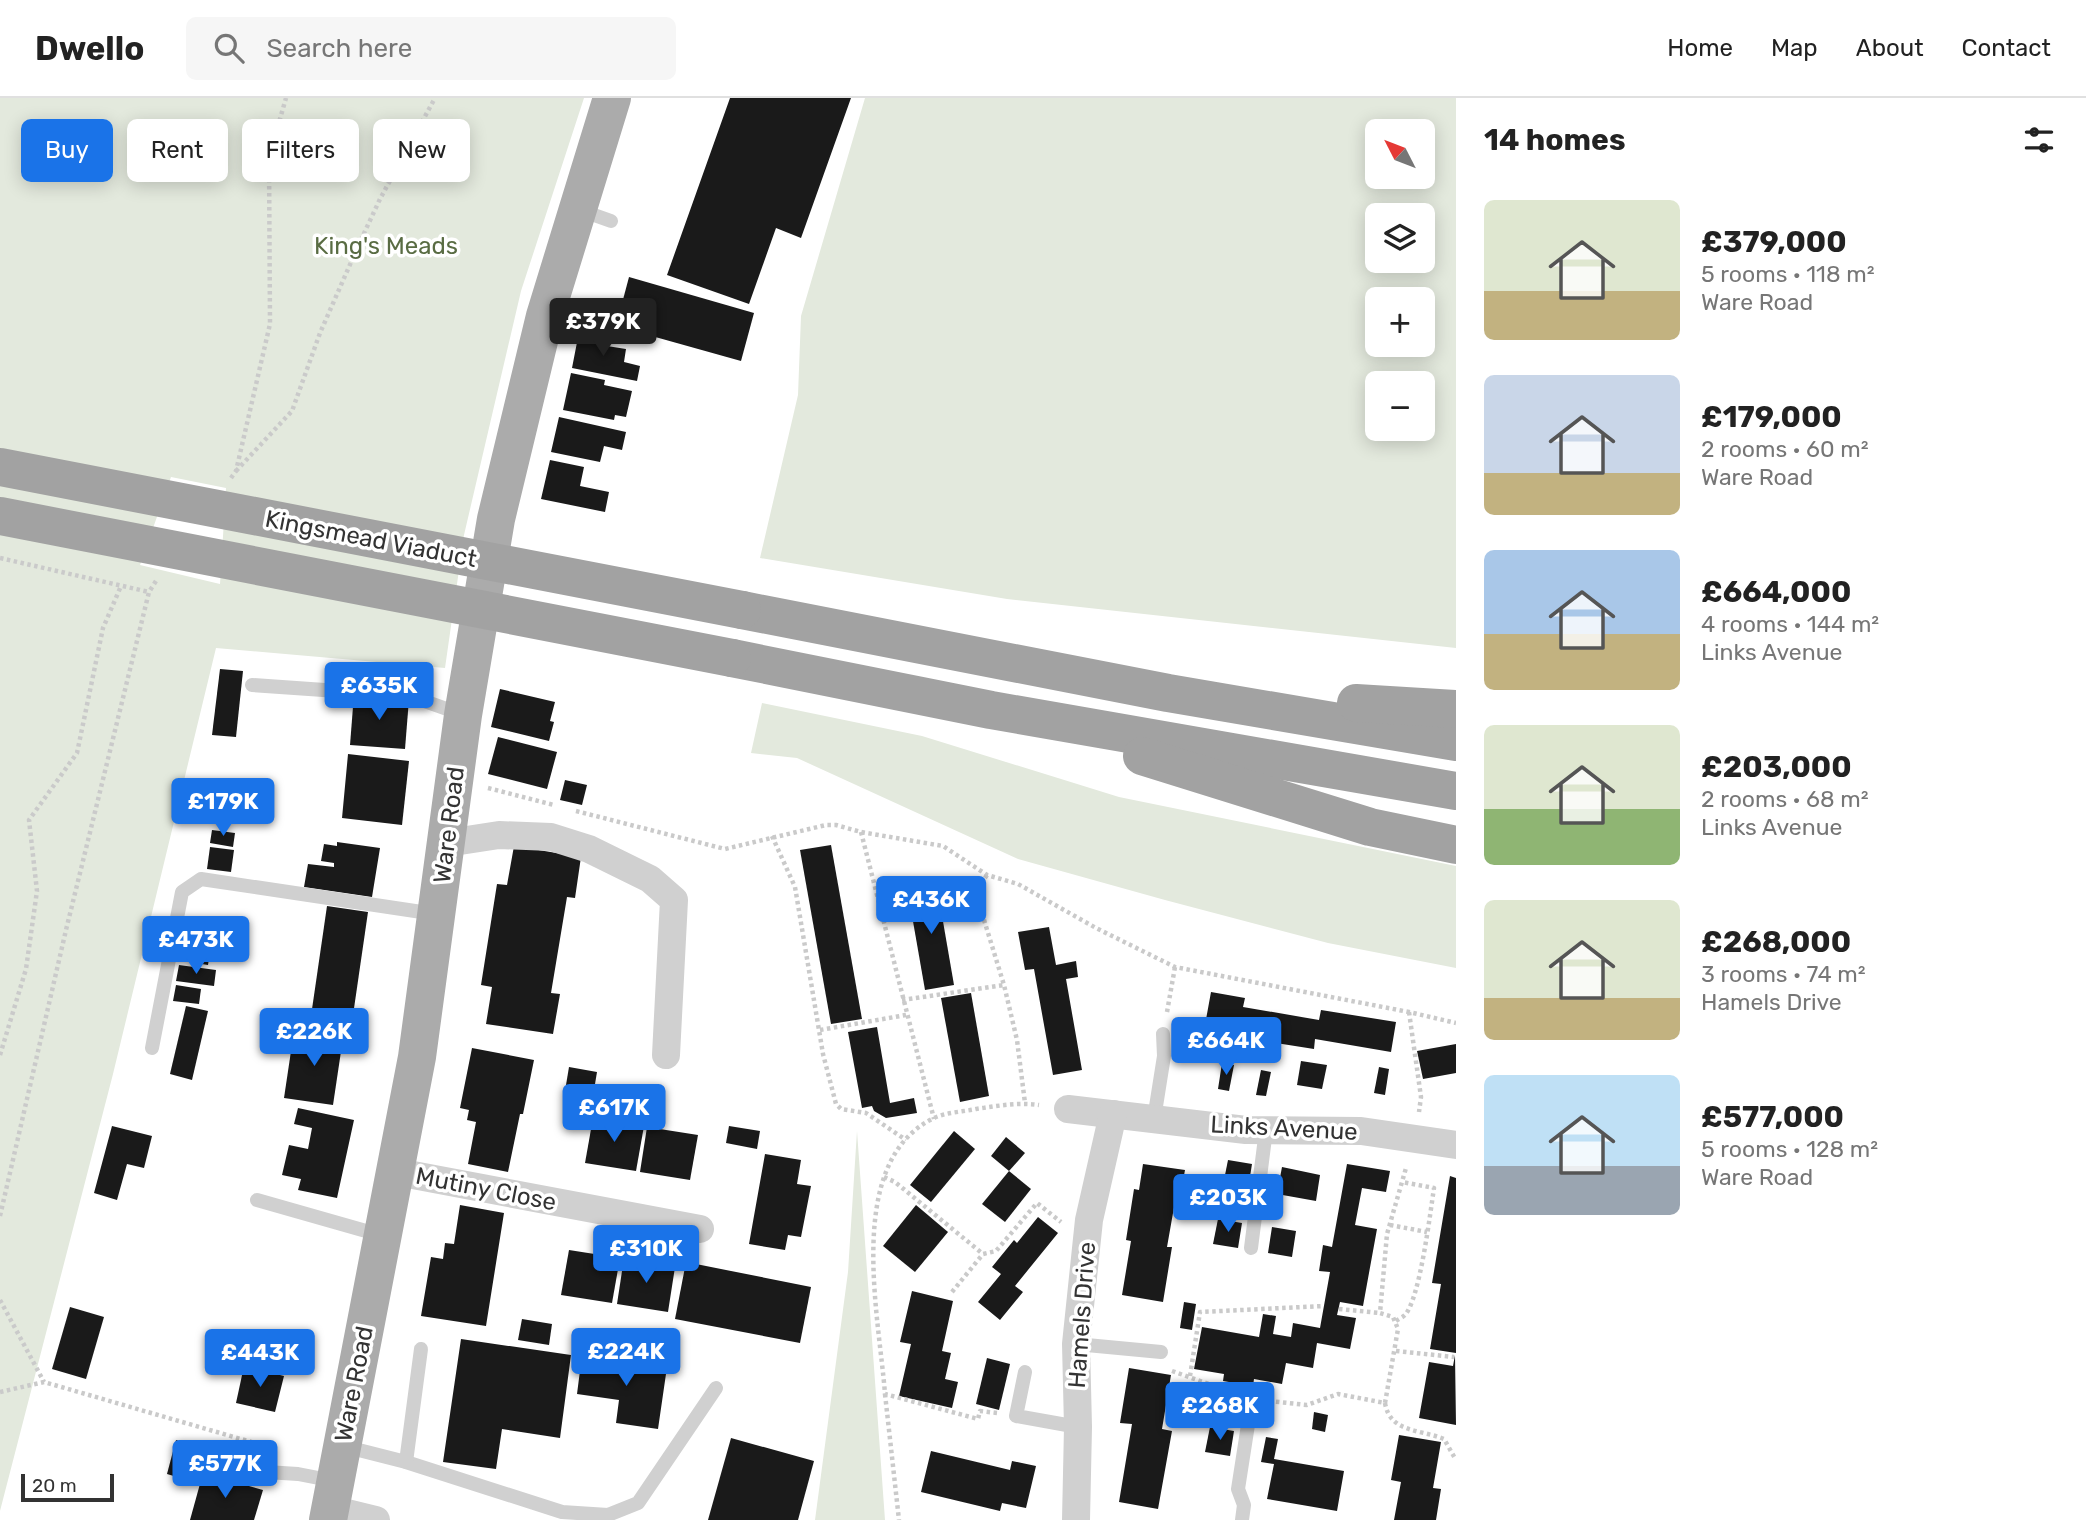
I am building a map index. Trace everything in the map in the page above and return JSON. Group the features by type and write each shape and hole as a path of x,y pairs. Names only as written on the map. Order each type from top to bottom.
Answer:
{"highway":[{"name":"Kingsmead Viaduct","path":"0,467 1168,693"},
{"name":"Kingsmead Viaduct","path":"0,516 991,710"},
{"path":"1168,693 1456,709"},
{"path":"1168,693 1456,742"},
{"path":"991,710 1456,791"},
{"path":"991,710 1370,827 1456,845"}],"main road":[{"name":"Ware Road","path":"334,1489 417,1057 463,715 496,519 545,316 594,215 612,98"}],"street":[{"path":"447,843 499,835 551,837 589,849 650,879 674,900 666,1055"},
{"name":"Links Avenue","path":"1068,1109 1245,1130 1361,1130 1456,1145"},
{"name":"Hamels Drive","path":"1076,1520 1076,1344 1088,1234 1098,1174 1113,1114"},
{"name":"Mutiny Close","path":"397,1172 700,1229"},
{"path":"334,1489 376,1520"}],"lane":[{"path":"252,685 410,696 463,715"},
{"path":"152,1048 182,892 201,879 437,914"},
{"path":"1154,1119 1164,1056 1163,1034"},
{"path":"1251,1248 1266,1130"},
{"path":"257,1200 384,1236"},
{"path":"1076,1344 1161,1352"},
{"path":"405,1462 421,1349"},
{"path":"1025,1372 1016,1416 1078,1427"},
{"path":"197,1463 221,1469 298,1474 334,1489 405,1462 562,1512 608,1515 638,1503 716,1388"},
{"path":"1242,1520 1244,1505 1238,1489 1250,1412"}],"path":[{"path":"236,471 270,324 269,157 286,98"},
{"path":"228,481 292,411 325,322 359,243 435,98"},
{"path":"0,558 149,592"},
{"path":"0,1216 66,930 149,592 162,572"},
{"path":"0,1055 26,969 37,891 29,820 77,753 103,628 121,586"},
{"path":"455,780 558,806"},
{"path":"571,810 724,849 826,825 943,846 987,875 1018,884 1096,928 1175,967 1456,1023"},
{"path":"861,832 934,1119"},
{"path":"772,836 794,887 823,1054 836,1104 841,1109 866,1113 906,1140"},
{"path":"987,875 977,889 976,897 1004,985 1017,1040 1025,1103"},
{"path":"1163,1034 1175,967"},
{"path":"902,1000 1004,985"},
{"path":"1380,1312 1381,1283 1390,1225 1415,1139 1421,1097 1409,1012"},
{"path":"820,1030 906,1015"},
{"path":"899,1520 874,1280 875,1214 890,1161 906,1140 934,1119 947,1114 1025,1103 1068,1109"},
{"path":"884,1177 895,1182 983,1254"},
{"path":"1396,1321 1404,1316 1410,1306 1419,1275 1434,1188 1402,1182"},
{"path":"952,1292 983,1254 996,1251 1037,1203 1073,1231 1088,1234"},
{"path":"1390,1225 1427,1232"},
{"path":"0,1300 44,1382"},
{"path":"1190,1376 1200,1312 1324,1306"},
{"path":"1339,1309 1380,1312 1393,1317 1398,1329 1385,1403 1386,1412 1396,1424 1408,1430 1444,1438 1456,1460"},
{"path":"1396,1350 1454,1357"},
{"path":"1161,1352 1160,1368 1240,1395"},
{"path":"0,1392 44,1382 272,1448"},
{"path":"885,1394 978,1419 980,1411 1016,1416"},
{"path":"1266,1401 1307,1405 1338,1394 1385,1403"}],"green space":[{"name":"King's Meads","path":"0,98 584,98 521,291 464,535 445,668 216,648 113,1074 0,1511","holes":["171,477 226,488 220,584 140,565"]},
{"path":"865,98 1456,98 1456,648 1007,599 760,558 798,395 801,316"},
{"path":"762,703 922,736 1119,797 1456,866 1456,968 1328,943 1018,859 797,758 751,753"},
{"path":"857,1131 885,1520 815,1520 848,1272"}],"building":[{"path":"730,98 851,98 801,238 776,228 749,304 667,275"},
{"path":"629,277 754,313 741,361 616,326"},
{"path":"579,332 609,339 607,346 626,349 624,362 640,366 637,381 572,368"},
{"path":"571,373 605,380 604,385 632,391 626,417 615,415 614,420 563,410"},
{"path":"559,417 626,432 622,450 604,446 600,462 551,452"},
{"path":"550,460 584,467 580,486 609,492 605,512 541,499"},
{"path":"220,669 243,671 236,737 212,735"},
{"path":"500,689 555,702 549,741 491,727"},
{"path":"354,694 409,699 405,749 350,745"},
{"path":"498,737 557,752 547,789 488,774"},
{"path":"348,754 409,761 402,825 342,818"},
{"path":"565,780 587,785 582,805 560,800"},
{"path":"212,830 235,833 233,847 210,843"},
{"path":"337,842 380,848 372,897 304,887 308,864 334,867 334,863 321,861 324,844 337,846"},
{"path":"831,845 862,1019 831,1024 800,850"},
{"path":"514,846 581,857 575,898 567,897 551,993 560,994 553,1034 486,1024 492,987 481,985 497,884 507,885"},
{"path":"210,847 234,850 231,872 207,869"},
{"path":"936,881 954,985 925,990 907,887"},
{"path":"327,906 368,912 351,1029 310,1023"},
{"path":"1049,927 1056,965 1076,961 1078,977 1066,979 1082,1070 1053,1075 1034,969 1025,970 1018,932"},
{"path":"187,935 212,939 208,965 183,961"},
{"path":"179,965 216,970 214,986 176,981"},
{"path":"176,985 201,989 199,1004 173,1001"},
{"path":"1211,992 1245,998 1243,1007 1319,1020 1321,1010 1396,1022 1391,1052 1315,1039 1314,1049 1276,1043 1273,1058 1258,1055 1261,1040 1238,1037 1237,1041 1203,1036"},
{"path":"971,993 989,1096 960,1102 941,998"},
{"path":"186,1006 208,1011 192,1080 170,1074"},
{"path":"877,1027 890,1103 914,1098 917,1113 886,1118 874,1111 872,1106 862,1108 848,1032"},
{"path":"294,1031 343,1038 333,1105 284,1098"},
{"path":"1456,1044 1456,1073 1423,1079 1417,1051"},
{"path":"472,1048 534,1060 508,1172 468,1164 476,1122 467,1120 469,1110 460,1108"},
{"path":"1301,1061 1327,1065 1322,1089 1297,1085"},
{"path":"1222,1063 1234,1065 1229,1091 1218,1089"},
{"path":"569,1067 597,1072 594,1090 566,1085"},
{"path":"1379,1067 1389,1069 1385,1095 1374,1093"},
{"path":"1261,1070 1271,1072 1266,1096 1256,1095"},
{"path":"298,1108 354,1120 337,1198 298,1190 301,1179 282,1175 289,1145 308,1149 312,1128 294,1124"},
{"path":"593,1118 644,1126 636,1171 585,1163"},
{"path":"112,1126 152,1136 144,1168 127,1164 117,1200 94,1193"},
{"path":"729,1126 760,1131 757,1149 726,1143"},
{"path":"647,1127 698,1135 690,1180 640,1172"},
{"path":"954,1131 975,1149 931,1202 910,1185"},
{"path":"1006,1137 1025,1153 1009,1171 991,1156"},
{"path":"765,1154 801,1160 797,1184 811,1186 801,1237 788,1235 785,1250 749,1244"},
{"path":"1228,1160 1252,1164 1248,1189 1223,1185"},
{"path":"1143,1164 1185,1170 1180,1197 1176,1196 1167,1247 1172,1247 1163,1302 1122,1295 1131,1241 1126,1240 1134,1189 1139,1190"},
{"path":"1347,1164 1390,1171 1386,1192 1362,1188 1355,1225 1377,1229 1363,1306 1340,1302 1337,1315 1356,1318 1350,1349 1317,1343 1313,1368 1286,1363 1282,1384 1254,1379 1253,1386 1223,1381 1224,1374 1194,1369 1202,1327 1259,1337 1263,1314 1276,1316 1273,1334 1291,1337 1293,1323 1320,1328 1330,1272 1319,1271 1323,1245 1332,1247"},
{"path":"1282,1167 1320,1175 1316,1201 1277,1194"},
{"path":"1009,1171 1031,1189 1005,1222 982,1204"},
{"path":"1450,1176 1456,1178 1456,1353 1430,1349 1441,1284 1432,1283"},
{"path":"460,1205 504,1213 486,1326 421,1316 431,1257 443,1259 445,1243 454,1244"},
{"path":"916,1205 948,1232 915,1272 883,1246"},
{"path":"1038,1217 1058,1233 1015,1286 1023,1292 1000,1320 978,1302 1001,1274 992,1267 1014,1240 1017,1243"},
{"path":"1218,1219 1242,1223 1238,1248 1213,1244"},
{"path":"1272,1227 1296,1231 1292,1257 1268,1253"},
{"path":"569,1250 620,1258 612,1303 561,1295"},
{"path":"624,1258 675,1267 668,1312 617,1304"},
{"path":"686,1262 811,1287 800,1343 675,1319"},
{"path":"912,1291 953,1301 942,1351 951,1353 945,1379 958,1382 952,1408 899,1396 911,1344 900,1342"},
{"path":"1184,1302 1196,1304 1192,1330 1180,1328"},
{"path":"70,1307 104,1317 86,1379 52,1369"},
{"path":"522,1319 552,1324 549,1345 518,1340"},
{"path":"461,1339 571,1355 560,1438 502,1429 496,1469 443,1462"},
{"path":"582,1355 667,1367 658,1429 616,1423 619,1400 577,1394"},
{"path":"1455,1355 1456,1425 1419,1418 1429,1362 1453,1366"},
{"path":"987,1358 1010,1364 999,1410 976,1404"},
{"path":"244,1366 284,1376 275,1412 236,1403"},
{"path":"1129,1368 1171,1375 1162,1429 1172,1431 1158,1509 1119,1502 1132,1424 1120,1423"},
{"path":"1314,1412 1328,1415 1325,1432 1312,1429"},
{"path":"1210,1427 1234,1431 1230,1456 1205,1452"},
{"path":"1399,1435 1441,1442 1433,1488 1441,1489 1436,1520 1394,1520 1401,1482 1391,1480"},
{"path":"1266,1437 1278,1439 1274,1459 1344,1471 1337,1511 1267,1499 1274,1464 1261,1462"},
{"path":"731,1438 814,1461 798,1520 708,1520"},
{"path":"176,1440 197,1446 187,1480 167,1474"},
{"path":"931,1451 1010,1470 1012,1461 1036,1466 1026,1508 1002,1503 1000,1511 921,1492"},
{"path":"203,1473 263,1490 254,1520 190,1520"}]}
